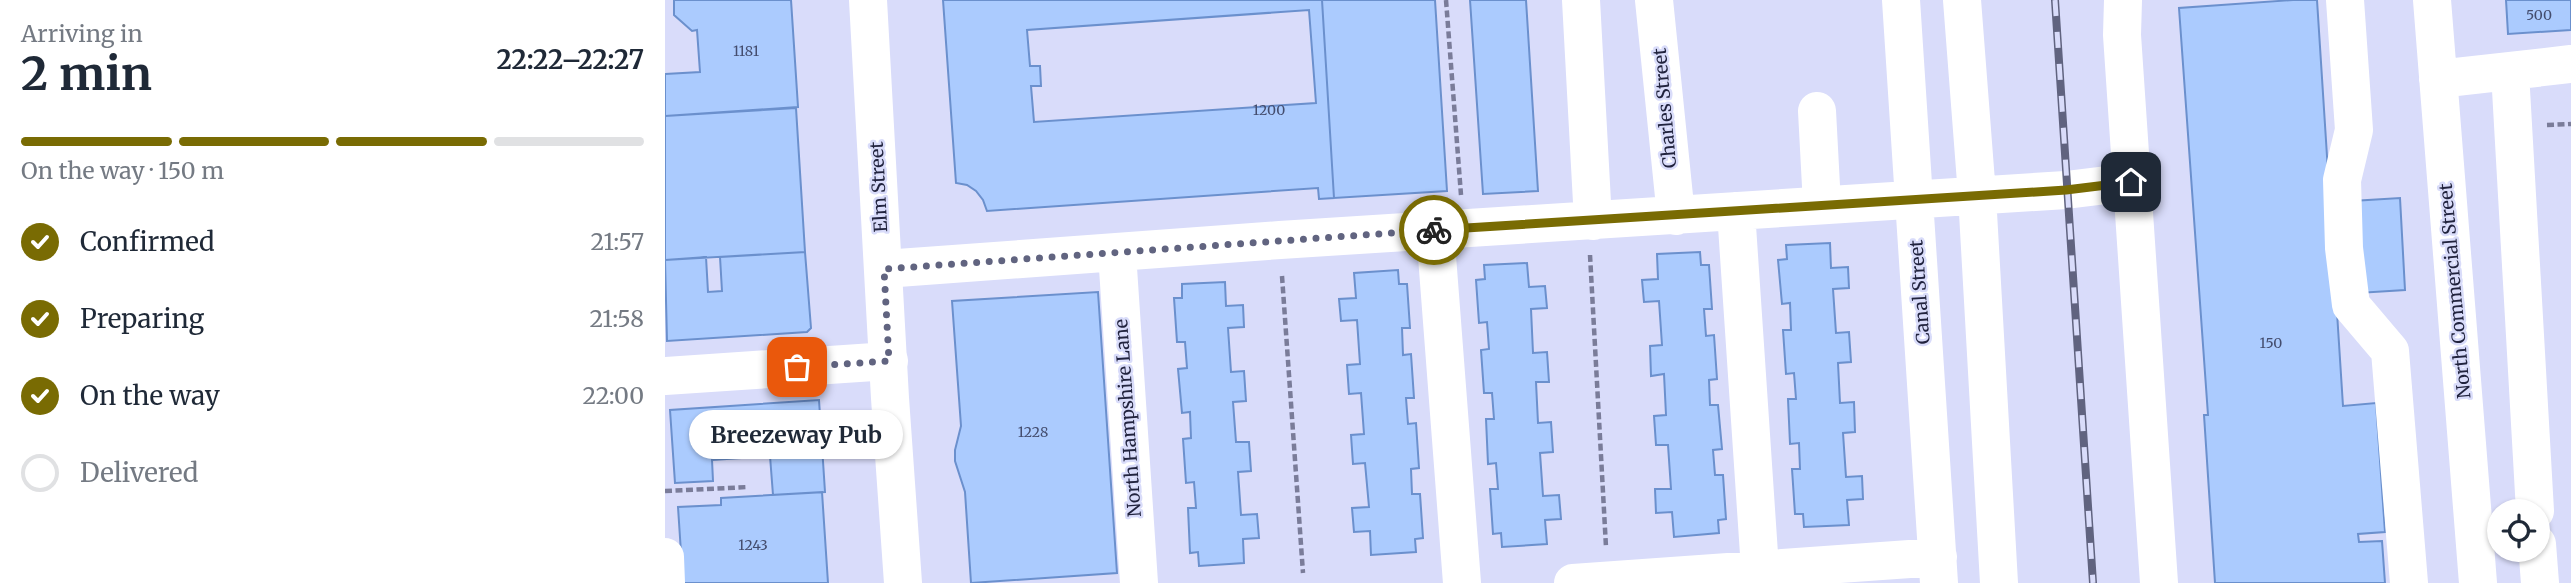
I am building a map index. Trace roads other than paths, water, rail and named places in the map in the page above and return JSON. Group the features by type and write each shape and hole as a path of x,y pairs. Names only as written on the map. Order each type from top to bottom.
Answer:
{"street":[{"name":"Elm Street","path":"869,0 903,583"},
{"path":"1581,0 1592,238"},
{"name":"Charles Street","path":"1654,0 1676,216"},
{"name":"Canal Street","path":"1901,0 1939,570"},
{"path":"1962,0 1977,195 1999,583"},
{"path":"2123,0 2122,35 2131,182 2159,583"},
{"path":"2345,0 2354,130 2342,180 2344,248 2351,305 2390,351 2409,583"},
{"name":"North Commercial Street","path":"2432,0 2479,583"},
{"path":"2438,79 2571,64"},
{"path":"2510,72 2534,499"},
{"path":"1817,111 1822,205"},
{"path":"884,269 1435,230 1592,238 1676,216 2066,190 2131,182"},
{"path":"1736,211 1759,569"},
{"path":"1435,230 1462,583"},
{"name":"North Hampshire Lane","path":"1117,253 1139,583"},
{"path":"665,376 889,361"},
{"path":"665,557 667,583"},
{"path":"2538,562 2540,583"},
{"path":"1573,583 1759,569 1939,570"}],"railway":[{"path":"2055,0 2093,583"}],"place":[{"name":"Breezeway Pub","path":"797,367"}]}
